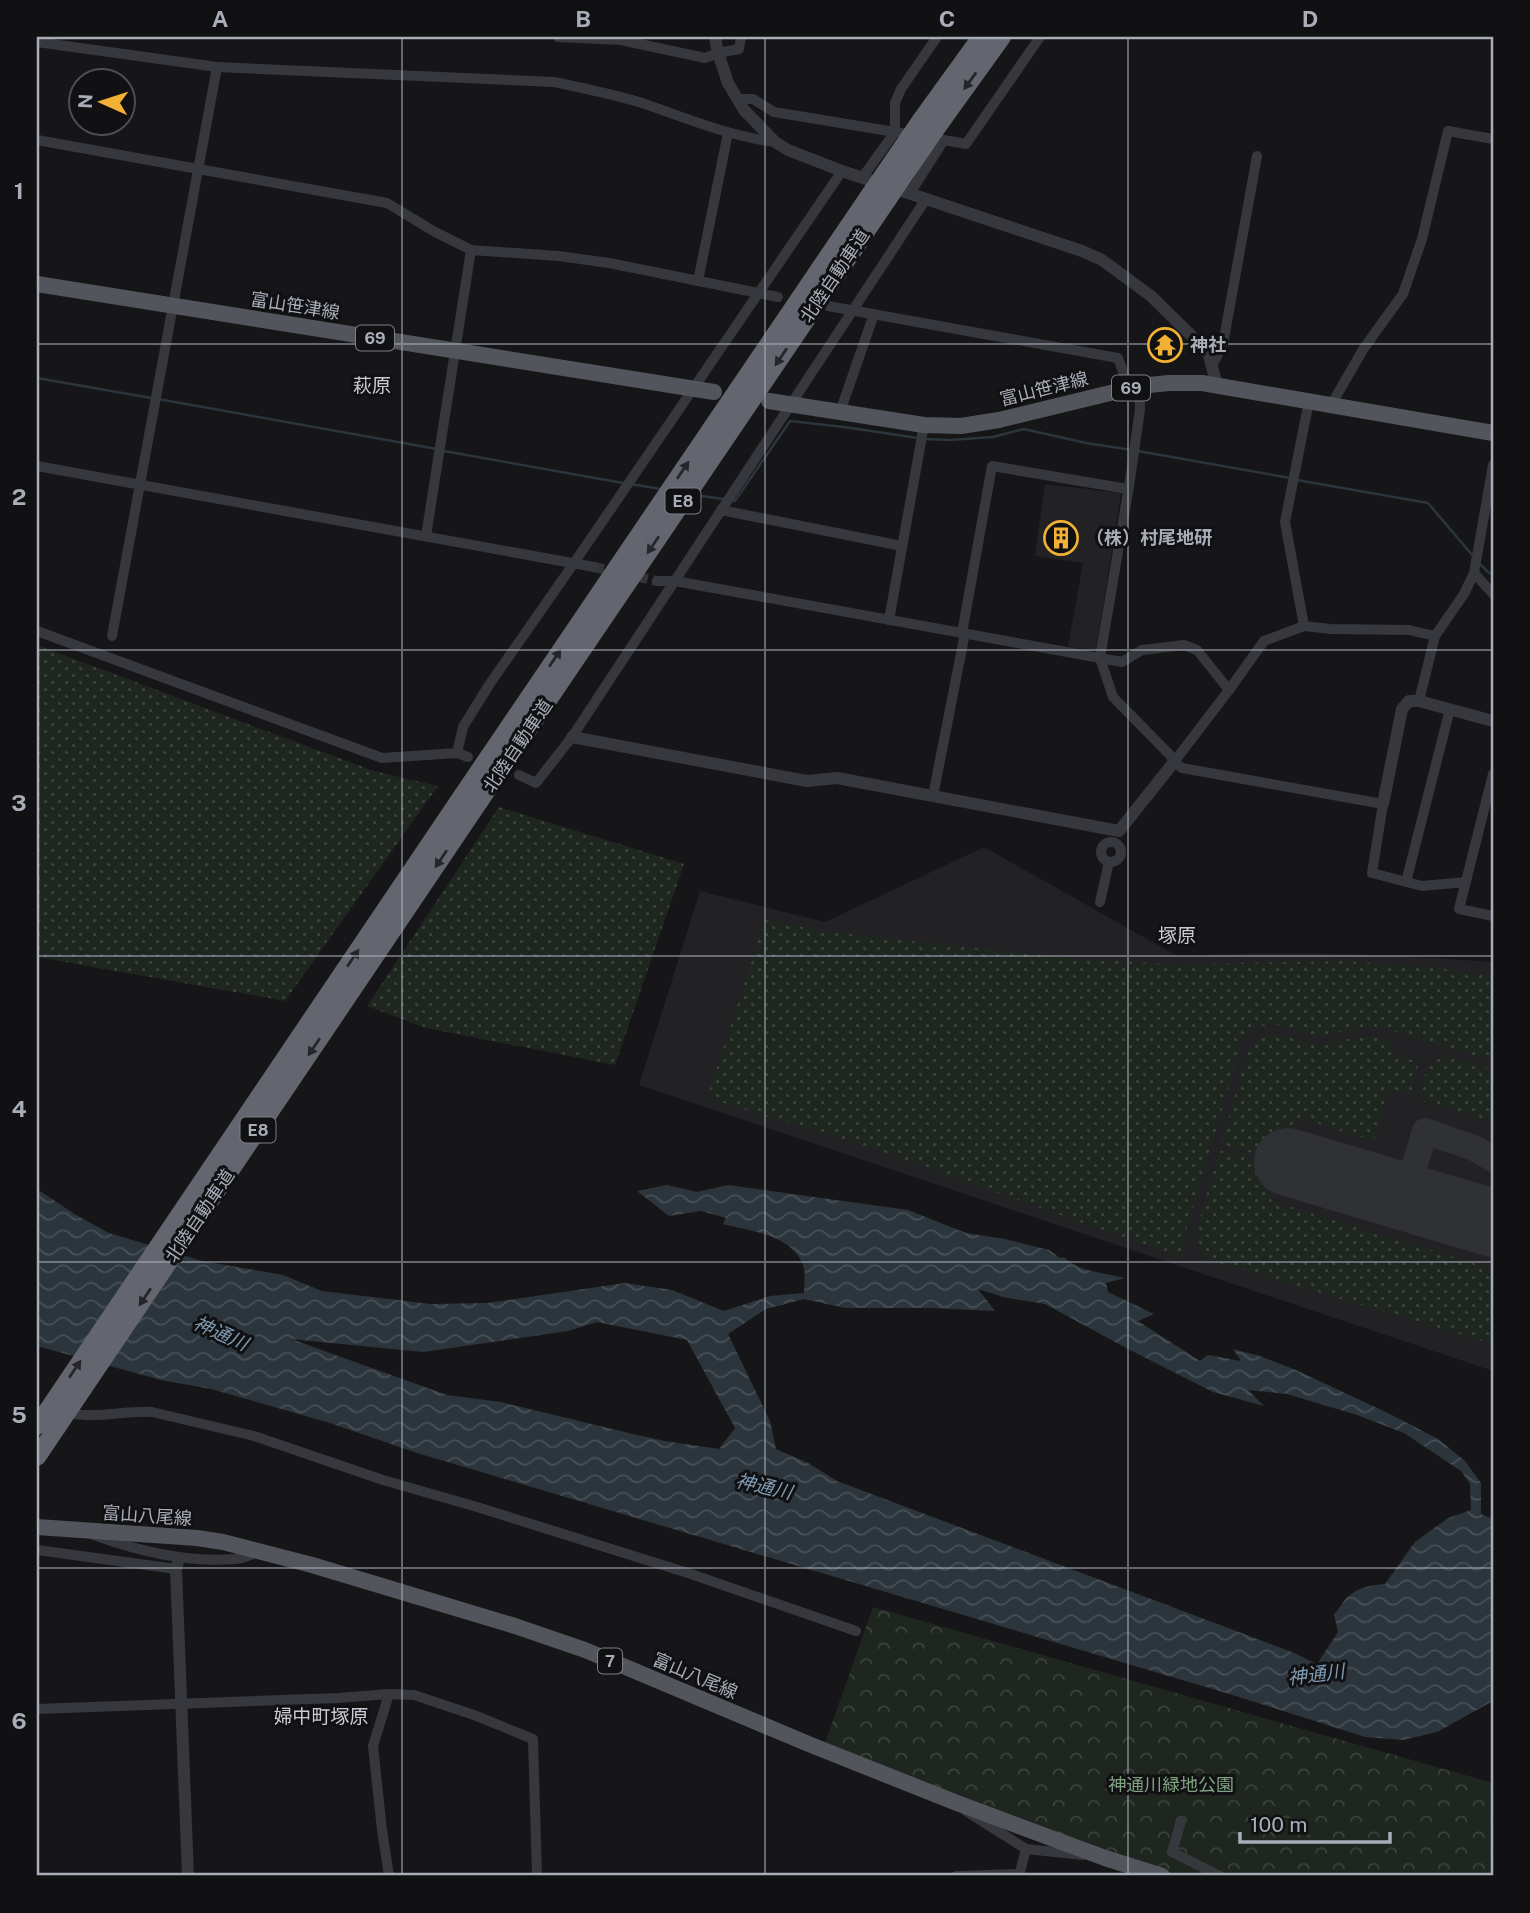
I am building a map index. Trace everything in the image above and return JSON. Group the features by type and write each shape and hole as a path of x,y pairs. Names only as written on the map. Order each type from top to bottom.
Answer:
{"highway":[{"name":"北陸自動車道","path":"934,129 981,37"},
{"name":"北陸自動車道","path":"37,1426 874,190 934,129 1002,37"},
{"name":"北陸自動車道","path":"37,1457 479,802 874,190"}],"main road":[{"name":"富山笹津線","path":"37,284 714,392"},
{"name":"富山笹津線","path":"769,401 923,425 961,426 999,420 1139,386 1169,383 1217,385 1493,433"},
{"name":"富山八尾線","path":"37,1527 223,1542 312,1565 514,1626 585,1650 957,1804 1162,1876"}],"street":[{"path":"558,37 621,40 705,58 739,49 741,37"},
{"path":"715,37 728,83 737,99 775,142 788,150 842,171 874,190 910,193 1102,260 1151,296 1208,352 1217,385"},
{"path":"874,190 895,132 895,103 901,89 937,37"},
{"path":"737,99 754,99 774,112 895,132 934,129 966,144 1040,37"},
{"path":"37,42 217,67 554,82 638,102 728,133 775,142"},
{"path":"112,636 217,67"},
{"path":"910,193 934,129"},
{"path":"1331,405 1364,348 1403,294 1423,239 1448,131 1493,139"},
{"path":"698,281 728,133"},
{"path":"37,140 387,204 471,250 559,256 610,263 778,297"},
{"path":"1212,366 1223,344 1257,156"},
{"path":"457,753 463,727 489,685 842,171"},
{"path":"519,775 536,783 572,737 926,199"},
{"path":"426,536 471,250"},
{"path":"828,306 1118,358 1125,377 1139,386 1140,409 1100,658 1113,697 1182,768 1383,804"},
{"path":"840,412 874,314"},
{"path":"1304,626 1286,522 1309,401"},
{"path":"889,620 923,425"},
{"path":"1419,701 1435,636 1464,594 1474,573 1493,465"},
{"path":"37,466 594,567"},
{"path":"933,796 992,466 1128,489"},
{"path":"721,510 902,545"},
{"path":"1474,573 1493,594"},
{"path":"657,581 675,581 1122,662 1142,650 1184,645 1197,650 1229,690"},
{"path":"1100,902 1109,862 1103,859 1101,849 1119,831 1174,762 1264,641 1304,626 1409,630 1435,636"},
{"path":"37,631 382,758 457,753 468,757"},
{"path":"1466,882 1422,886 1372,873 1383,804 1402,709 1409,701 1419,701 1493,721"},
{"path":"1406,882 1450,709"},
{"path":"572,737 807,781 837,778 1114,836"},
{"path":"1493,774 1459,909 1493,916"},
{"path":"37,1405 71,1414 95,1416 152,1412 254,1436 383,1480 688,1573 856,1631"},
{"path":"80,1530 178,1563"},
{"path":"37,1550 178,1563 237,1559 259,1552"},
{"path":"178,1563 188,1876"},
{"path":"389,1694 373,1746 389,1876"},
{"path":"37,1709 389,1694 414,1695 474,1715 533,1739 537,1876"},
{"path":"957,1804 974,1818 1026,1849 1105,1858"},
{"path":"1181,1821 1172,1852 1220,1876"},
{"path":"956,1876 1019,1875 1026,1849"}],"shaded area":[{"path":"1045,484 1121,493 1096,651 1068,647 1083,563 1035,556"},
{"path":"984,847 1177,956 1345,954 1493,962 1493,1371 639,1085 700,891 825,922"}],"green space":[{"path":"37,645 374,771 438,786 285,1001 37,957"},
{"path":"499,807 684,864 615,1065 426,1028 367,1006"},
{"path":"765,920 823,931 1075,959 1177,964 1345,961 1432,967 1493,977 1493,1061 1380,1027 1359,1028 1324,1036 1311,1035 1271,1023 1252,1030 1243,1039 1184,1237 1184,1259 872,1148 707,1098"},
{"path":"1266,1034 1277,1034 1320,1046 1356,1037 1377,1036 1389,1041 1398,1056 1419,1062 1410,1096 1389,1090 1374,1141 1296,1117 1283,1162 1221,1144 1249,1048"},
{"path":"1446,1056 1493,1070 1493,1122 1420,1100 1429,1067 1439,1058"},
{"path":"1219,1151 1228,1151 1281,1167 1271,1201 1493,1269 1493,1344 1216,1262 1207,1256 1199,1247 1196,1233"},
{"name":"神通川緑地公園","path":"873,1607 1493,1783 1493,1876 1162,1876 825,1743"}],"water":[{"name":"神通川","path":"667,1185 697,1192 728,1185 908,1210 966,1233 1049,1250 1085,1269 1125,1278 1106,1283 1108,1292 1154,1314 1138,1321 1200,1361 1208,1355 1241,1361 1233,1349 1260,1356 1296,1370 1438,1439 1465,1461 1481,1483 1481,1514 1493,1519 1493,1701 1437,1732 1403,1740 1365,1737 1236,1696 417,1453 330,1423 211,1389 161,1380 37,1346 37,1189 109,1233 202,1261 283,1275 322,1291 431,1304 487,1303 625,1283 672,1290 724,1311 770,1296 804,1293 803,1265 790,1247 769,1236 723,1224 726,1218 701,1211 669,1216 637,1191","holes":["978,1289 1003,1297 1045,1304 1213,1392 1264,1406 1248,1390 1287,1394 1357,1415 1404,1433 1461,1471 1470,1484 1471,1510 1448,1518 1415,1542 1385,1584 1362,1588 1348,1597 1334,1614 1338,1632 1317,1664 1292,1652 837,1481 808,1463 776,1449 770,1421 728,1334 766,1309 804,1299 845,1308 995,1311","597,1322 687,1340 735,1428 719,1449 637,1435 501,1402 447,1395 291,1339 423,1352 568,1331"]}],"waterway":[{"path":"37,378 151,398"},
{"path":"158,399 437,449"},
{"path":"730,500 735,501 790,421 918,438"},
{"path":"924,439 993,437 1024,429 1132,450"},
{"path":"444,451 623,483"},
{"path":"1138,451 1290,478"},
{"path":"1297,480 1428,503 1473,556"},
{"path":"630,484 661,489"},
{"path":"695,495 723,499"},
{"path":"1480,564 1493,574"}],"taxiway":[{"path":"1405,1197 1425,1131 1474,1148 1493,1159"}],"runway":[{"path":"1288,1162 1493,1223"}],"tunnel":[{"path":"594,567 657,581"}],"place":[{"name":"神社","path":"1165,345"},
{"name":"（株）村尾地研","path":"1061,538"}],"district":[{"name":"萩原","path":"372,385"},
{"name":"塚原","path":"1177,935"},
{"name":"婦中町塚原","path":"321,1716"}]}
